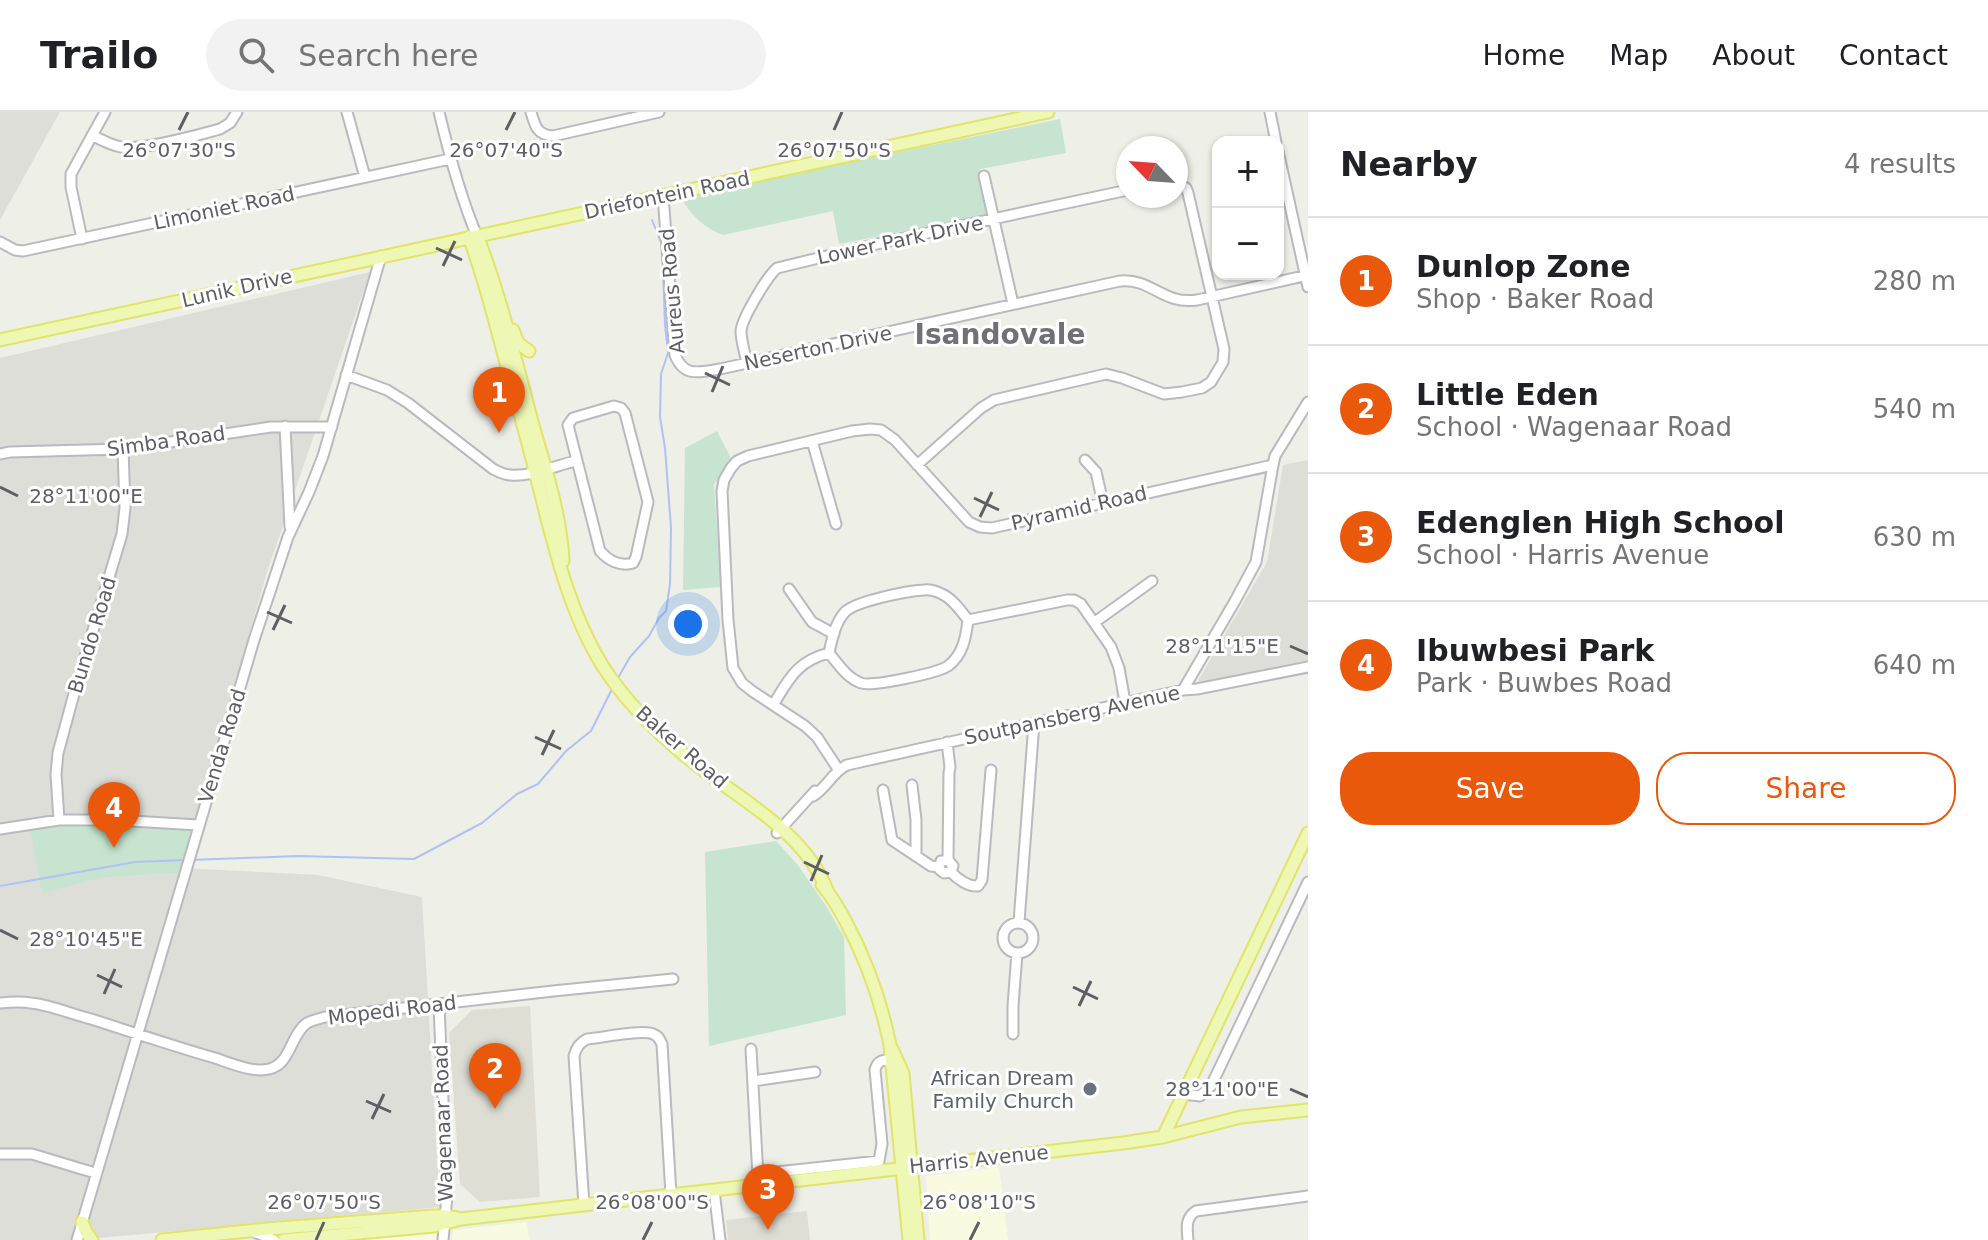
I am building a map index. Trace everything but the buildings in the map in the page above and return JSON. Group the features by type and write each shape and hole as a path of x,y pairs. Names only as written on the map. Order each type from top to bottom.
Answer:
{"main road":[{"name":"Driefontein Road","path":"473,236 1007,116 1048,112"},
{"path":"485,258 489,243 503,231"},
{"name":"Lunik Drive","path":"0,340 473,236"},
{"name":"Baker Road","path":"473,236 485,258 499,301 540,470 548,523 587,637 623,693 674,746 780,831 811,863 866,962 880,1001 890,1045 903,1073 909,1240"},
{"name":"Baker Road","path":"473,236 540,470"},
{"path":"499,301 508,314 518,343 529,351"},
{"path":"1163,1137 1308,833"},
{"name":"Baker Road","path":"890,1045 918,1240"},
{"name":"Harris Avenue","path":"162,1240 306,1226 461,1219 714,1190 758,1179 907,1167 1132,1142 1241,1117 1308,1110"},
{"path":"1174,1112 1183,1124 1200,1127"},
{"path":"1132,1142 1161,1126 1174,1112"},
{"name":"Harris Avenue","path":"284,1240 444,1220"},
{"path":"82,1222 92,1240"}],"street":[{"path":"82,239 71,174 105,112"},
{"path":"92,135 118,147 144,146 226,127 237,112"},
{"path":"347,112 365,177"},
{"path":"439,112 473,236"},
{"path":"531,112 535,126 542,134 553,136 617,117 659,112"},
{"path":"1270,112 1275,136"},
{"name":"Limoniet Road","path":"0,242 23,251 450,159"},
{"path":"984,176 1013,304"},
{"path":"1284,177 1308,287"},
{"name":"Lower Park Drive","path":"747,363 742,324 766,280 777,268 1116,193"},
{"name":"Aureus Road","path":"663,195 675,355 679,366 699,373"},
{"path":"917,465 994,400 1106,374 1169,394 1207,386 1219,370 1224,355 1188,197"},
{"name":"Venda Road","path":"77,1240 259,625 290,530 313,482 332,427 381,256"},
{"name":"Neserton Drive","path":"699,373 1126,280 1140,282 1178,301 1188,301 1307,276"},
{"path":"346,375 398,396 493,469 510,475 576,461"},
{"path":"1183,690 1256,562 1275,456 1308,402"},
{"path":"614,406 624,410 648,504 633,563 624,565 600,551 576,461 568,428 570,420 614,406"},
{"path":"285,426 290,530"},
{"name":"Simba Road","path":"0,454 123,449 285,426 332,427"},
{"name":"Pyramid Road","path":"838,769 817,737 805,726 742,683 731,661 722,487 731,468 742,459 852,431 877,429 888,434 969,522 980,527 1009,524 1273,465"},
{"path":"812,441 836,524"},
{"name":"Bundo Road","path":"59,820 58,753 122,534 125,508 123,449"},
{"path":"1085,460 1096,472 1103,503"},
{"path":"1095,622 1152,581"},
{"path":"789,589 812,622 834,634"},
{"path":"829,653 844,613 856,605 931,590 943,594 968,620"},
{"path":"968,620 1070,599 1081,604 1115,655 1125,702"},
{"path":"829,653 846,674 864,684 878,684 942,669 962,649 968,620"},
{"path":"773,705 800,666 814,657 829,653"},
{"name":"Soutpansberg Avenue","path":"838,769 1125,702 1308,667"},
{"path":"1019,922 1034,723"},
{"path":"943,743 950,767 948,860 953,866 951,872"},
{"path":"780,831 838,769"},
{"path":"951,872 974,887 980,885 982,880 991,770"},
{"path":"912,785 917,828 916,855"},
{"path":"883,790 890,836 895,843 931,866 939,867 944,873 951,872"},
{"path":"0,829 59,820 198,825"},
{"path":"939,867 941,861 948,860"},
{"path":"1183,1094 1200,1096 1211,1086 1308,884"},
{"path":"1019,922 1029,927 1034,936 1031,947 1017,953 1008,950 1003,936 1010,924 1019,922"},
{"path":"1013,1034 1017,953"},
{"name":"Mopedi Road","path":"0,1003 31,1003 226,1062 265,1070 282,1062 296,1035 311,1021 673,979"},
{"name":"Wagenaar Road","path":"439,1005 446,1184 443,1240"},
{"path":"584,1205 574,1056 582,1041 587,1039 652,1033 662,1044 671,1195"},
{"path":"133,1047 159,1040"},
{"path":"751,1049 758,1179 879,1161 882,1144 875,1070 881,1061 890,1060"},
{"path":"753,1081 815,1072"},
{"path":"0,1154 32,1154 95,1173"},
{"path":"714,1190 720,1240"},
{"path":"1188,1240 1189,1217 1199,1210 1308,1196"},
{"path":"276,1240 306,1226"},
{"name":"Harris Avenue","path":"251,1231 276,1240"}],"shaded area":[{"path":"0,112 60,112 0,220"},
{"path":"1060,119 1066,153 980,169 990,214 839,244 833,211 723,235 698,220 680,197"},
{"path":"370,272 267,572 182,868 318,875 422,897 440,1207 76,1240 0,1240 0,358"},
{"path":"717,431 731,458 714,485 721,587 683,590 685,448"},
{"path":"1308,460 1308,660 1196,684 1267,562 1283,465"},
{"path":"131,816 203,823 188,872 103,877 42,893 29,823 60,818"},
{"path":"776,841 797,864 844,937 846,1015 709,1046 705,852"},
{"path":"530,1006 540,1197 480,1202 460,1184 449,1033 472,1010"},
{"path":"999,1167 1008,1240 930,1240 926,1176"},
{"path":"807,1211 810,1240 728,1240 726,1220"},
{"path":"527,1222 529,1240 452,1240 453,1230"},
{"path":"439,1229 440,1240 332,1240"}],"waterway":[{"path":"618,678 630,657 666,611 670,584 671,528 660,417 661,374 668,353 662,245 652,220"},
{"path":"191,860 298,856 414,859 482,823 517,794 538,784 566,751 591,731 613,687"},
{"path":"0,886 135,862 185,860"}],"place":[{"name":"Dunlop Zone","path":"499,433"},
{"name":"Ibuwbesi Park","path":"114,848"},
{"name":"African Dream Family Church","path":"1090,1089"},
{"name":"Little Eden","path":"495,1109"},
{"name":"Edenglen High School","path":"768,1230"}],"district":[{"name":"Isandovale","path":"1000,334"}]}
